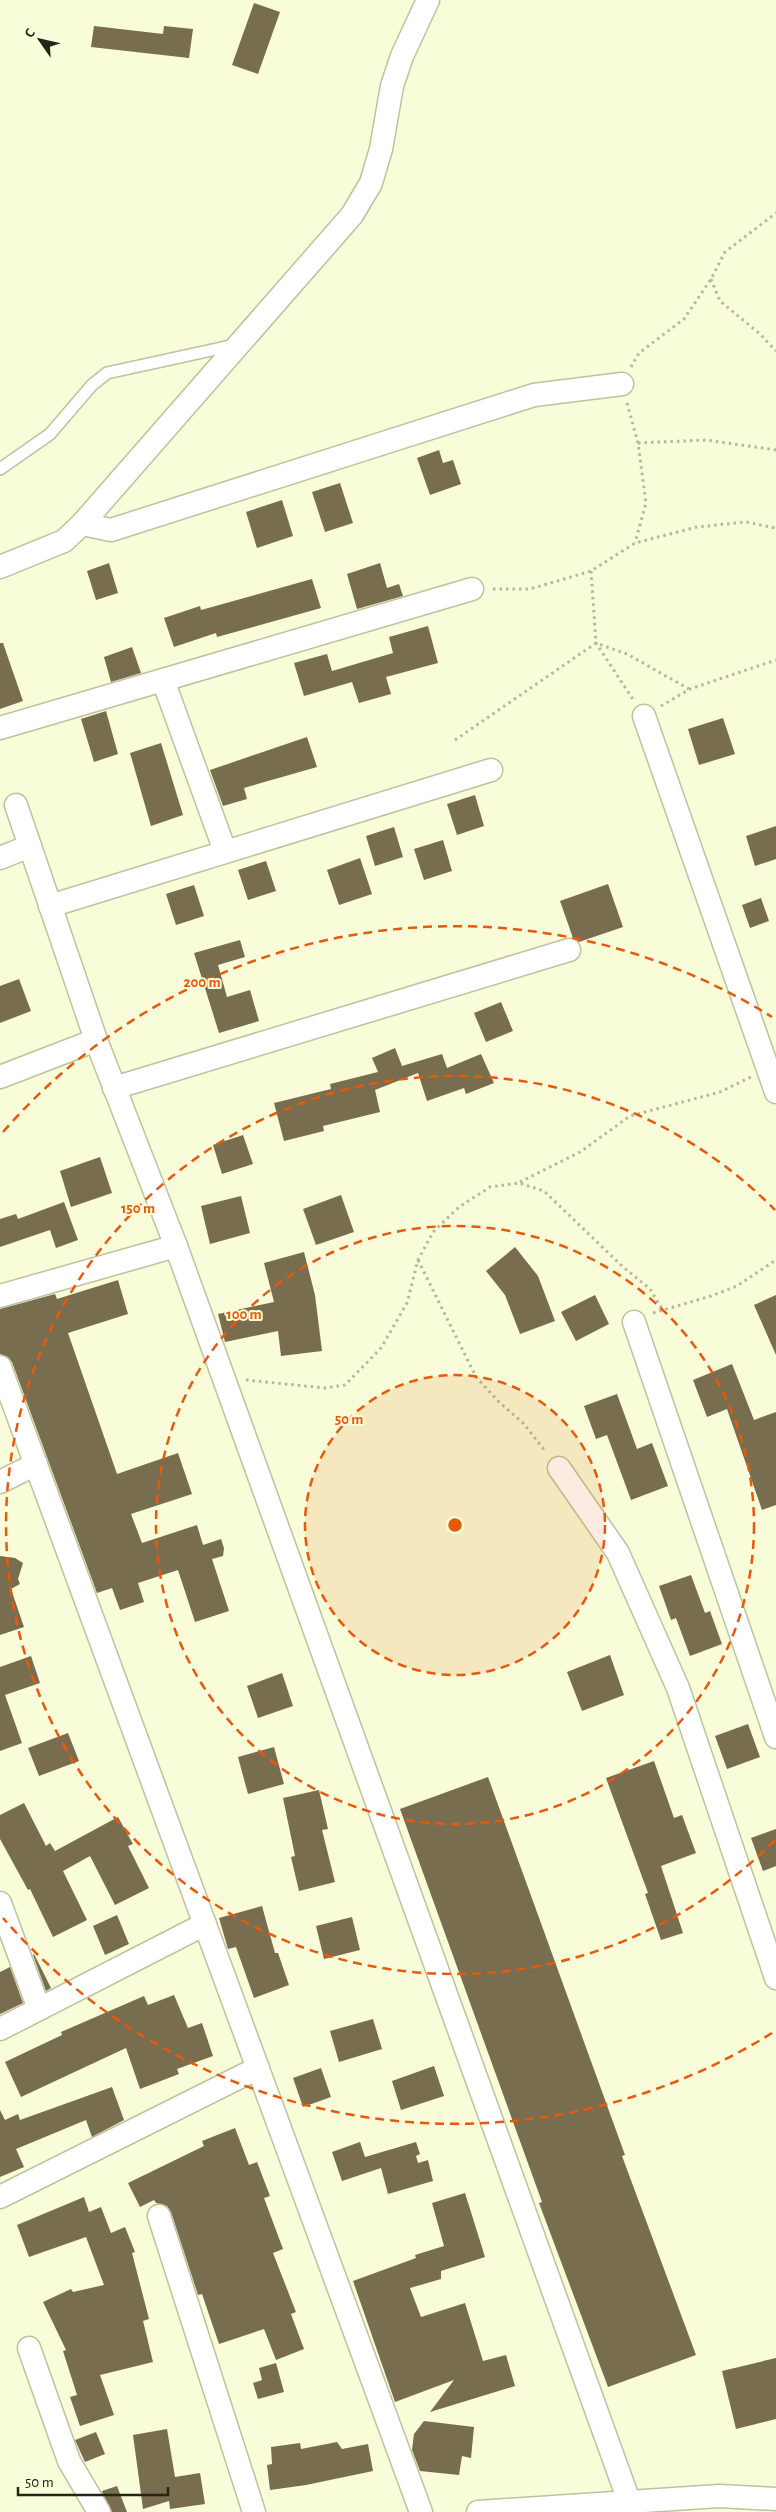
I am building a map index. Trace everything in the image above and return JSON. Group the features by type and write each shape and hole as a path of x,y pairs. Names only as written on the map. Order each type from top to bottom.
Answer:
{"street":[{"path":"0,567 64,541 82,524 352,215 370,183 381,149 392,86 402,56 428,0"},
{"path":"82,524 111,530 534,395 622,384"},
{"path":"0,728 472,589"},
{"path":"163,680 225,851"},
{"path":"644,716 776,1092"},
{"path":"50,906 492,770"},
{"path":"16,805 96,1040 176,1246 629,2501"},
{"path":"0,858 30,846"},
{"path":"114,1088 569,950"},
{"path":"0,1078 96,1040"},
{"path":"0,1296 176,1246"},
{"path":"634,1322 776,1737"},
{"path":"0,1367 421,2512"},
{"path":"0,1482 36,1464"},
{"path":"559,1468 618,1553 678,1688 776,1978"},
{"path":"0,1903 39,2009"},
{"path":"0,2029 205,1924"},
{"path":"0,2197 258,2068"},
{"path":"159,2216 254,2512"},
{"path":"29,2348 69,2462 99,2512"},
{"path":"490,2512 718,2496 767,2503"}],"lane":[{"path":"0,468 50,434 92,385 107,374 239,344"}],"path":[{"path":"635,543 646,502 638,443 622,384 639,353 684,319 711,279 725,252 776,213"},
{"path":"711,279 720,300 760,334 776,352"},
{"path":"638,443 706,440 776,450"},
{"path":"472,589 530,589 591,571 635,543 697,527 746,522 776,528"},
{"path":"591,571 596,643 644,716 690,689 776,660"},
{"path":"596,643 627,654 690,689"},
{"path":"455,740 596,643"},
{"path":"225,1382 246,1380 325,1388 345,1385 381,1348 407,1303 418,1260 433,1232 459,1207 490,1187 519,1182 580,1152 630,1116 720,1092 768,1069"},
{"path":"519,1182 544,1191 622,1266 650,1289 662,1309"},
{"path":"418,1260 476,1376 498,1401 523,1423 559,1468"},
{"path":"634,1322 662,1309 710,1296 737,1286 776,1260"}],"building":[{"path":"254,3 280,12 258,74 232,65"},
{"path":"94,26 163,34 164,26 193,29 189,58 91,47"},
{"path":"439,450 443,463 453,460 461,484 430,495 417,458"},
{"path":"340,483 353,523 325,532 312,492"},
{"path":"282,500 293,536 257,548 246,512"},
{"path":"109,563 118,593 96,600 87,571"},
{"path":"380,563 387,588 399,584 403,596 357,609 347,574"},
{"path":"312,579 321,608 217,637 216,633 174,647 164,618 200,606 201,610"},
{"path":"428,626 438,663 386,677 391,694 359,703 352,682 304,696 294,663 327,654 332,671 393,653 389,637"},
{"path":"0,643 3,643 23,701 0,709"},
{"path":"132,647 141,673 111,682 104,657"},
{"path":"106,711 118,754 94,762 81,719"},
{"path":"723,718 735,754 699,765 688,729"},
{"path":"307,737 317,767 244,788 247,799 223,806 210,770"},
{"path":"161,743 183,815 151,826 130,753"},
{"path":"475,795 484,826 457,835 447,804"},
{"path":"776,826 776,859 755,866 746,836"},
{"path":"394,827 403,857 375,866 366,836"},
{"path":"443,840 452,871 424,880 414,849"},
{"path":"360,858 372,894 339,905 327,870"},
{"path":"266,861 276,891 248,900 238,870"},
{"path":"608,884 623,927 579,942 573,938 560,901"},
{"path":"194,885 204,916 176,925 166,894"},
{"path":"761,898 769,921 750,928 742,905"},
{"path":"240,940 245,957 218,965 227,997 250,990 259,1021 219,1033 194,953"},
{"path":"19,979 31,1011 0,1023 0,986"},
{"path":"501,1002 513,1031 486,1042 474,1013"},
{"path":"395,1048 402,1066 442,1054 447,1068 481,1054 494,1083 466,1094 464,1088 427,1101 418,1073 375,1090 380,1112 323,1126 324,1131 284,1141 274,1103 331,1089 330,1084 378,1072 372,1058"},
{"path":"243,1135 253,1164 222,1174 213,1145"},
{"path":"100,1157 112,1193 71,1207 60,1171"},
{"path":"341,1195 354,1232 316,1245 303,1209"},
{"path":"241,1196 250,1233 210,1244 201,1206"},
{"path":"64,1202 78,1240 56,1248 50,1230 0,1247 0,1219 16,1214 18,1219"},
{"path":"515,1247 538,1276 555,1321 520,1334 505,1295 486,1271"},
{"path":"304,1252 315,1295 322,1351 281,1356 278,1331 225,1342 218,1314 274,1302 264,1263"},
{"path":"118,1280 128,1314 68,1333 117,1474 178,1453 192,1494 131,1514 142,1543 197,1525 203,1545 221,1539 224,1548 223,1556 212,1559 229,1611 195,1622 178,1570 138,1583 144,1602 120,1610 112,1588 97,1593 12,1362 8,1357 0,1354 0,1309 55,1294 57,1299"},
{"path":"595,1295 609,1324 576,1341 561,1312"},
{"path":"776,1295 776,1355 754,1305"},
{"path":"732,1364 754,1420 776,1412 776,1505 762,1510 727,1409 707,1417 693,1380"},
{"path":"617,1394 637,1449 652,1443 668,1486 631,1500 607,1435 596,1439 584,1406"},
{"path":"0,1556 15,1558 23,1563 18,1579 20,1584 11,1589 24,1627 0,1635"},
{"path":"691,1575 705,1613 710,1611 722,1644 690,1656 676,1618 671,1620 659,1586"},
{"path":"610,1655 624,1695 582,1711 567,1672"},
{"path":"31,1656 40,1683 5,1695 22,1743 0,1751 0,1667"},
{"path":"282,1673 293,1706 258,1718 247,1686"},
{"path":"748,1724 760,1757 727,1769 715,1736"},
{"path":"68,1733 79,1761 39,1776 28,1748"},
{"path":"274,1747 284,1784 248,1794 238,1757"},
{"path":"654,1761 674,1818 682,1815 696,1853 661,1866 683,1933 661,1940 645,1894 648,1893 606,1778"},
{"path":"488,1777 625,2155 622,2156 696,2355 608,2387 539,2203 542,2202 400,1809"},
{"path":"319,1790 328,1829 322,1830 335,1882 299,1891 291,1857 295,1856 283,1798"},
{"path":"24,1803 46,1846 50,1843 55,1851 118,1817 133,1844 128,1846 149,1888 115,1905 90,1856 63,1871 87,1920 53,1937 30,1889 28,1890 0,1839 0,1815"},
{"path":"776,1829 776,1866 763,1871 751,1838"},
{"path":"262,1906 275,1953 278,1953 289,1985 254,1998 236,1947 228,1949 219,1918"},
{"path":"117,1915 129,1944 105,1955 93,1926"},
{"path":"352,1917 360,1950 324,1959 316,1926"},
{"path":"33,1955 51,1988 46,1991"},
{"path":"10,1967 23,2003 0,2014 0,1972"},
{"path":"174,1995 188,2028 202,2023 213,2056 177,2069 179,2074 140,2089 126,2048 21,2097 5,2062 62,2035 61,2032 144,1996 148,2005"},
{"path":"373,2019 382,2049 339,2062 330,2031"},
{"path":"434,2066 444,2096 401,2110 392,2081"},
{"path":"321,2068 331,2097 303,2107 293,2078"},
{"path":"112,2087 124,2120 92,2137 86,2120 16,2149 24,2167 0,2177 0,2110 5,2120 18,2114 20,2120"},
{"path":"235,2128 249,2165 257,2162 270,2196 264,2198 283,2249 273,2253 296,2312 291,2314 304,2349 276,2360 264,2329 219,2344 202,2294 198,2295 171,2212 167,2206 156,2203 154,2200 140,2207 128,2183 204,2146 202,2141"},
{"path":"360,2142 365,2157 416,2142 420,2154 416,2156 418,2163 428,2160 433,2181 388,2194 381,2168 342,2181 332,2152"},
{"path":"465,2193 485,2257 441,2271 441,2279 410,2288 421,2317 465,2303 483,2361 506,2355 515,2386 430,2412 454,2380 395,2402 353,2281 416,2258 415,2255 444,2246 432,2203"},
{"path":"84,2197 89,2212 101,2207 111,2233 125,2227 135,2252 132,2253 149,2319 143,2321 153,2362 100,2375 114,2415 80,2426 70,2397 77,2395 63,2351 66,2350 43,2302 71,2289 73,2292 104,2285 86,2237 29,2257 17,2225"},
{"path":"776,2358 776,2419 736,2429 722,2371"},
{"path":"276,2363 284,2392 258,2399 253,2383 262,2380 259,2368"},
{"path":"424,2421 474,2427 471,2458 462,2456 459,2475 420,2471 412,2450 414,2434"},
{"path":"167,2429 175,2477 200,2473 205,2504 170,2509 169,2501 143,2509 133,2435"},
{"path":"96,2432 105,2454 85,2462 75,2440"},
{"path":"337,2442 342,2449 368,2444 373,2471 306,2485 270,2490 267,2465 272,2464 271,2447 300,2443 301,2449"},
{"path":"117,2486 127,2512 112,2512 103,2494 102,2491"}]}
